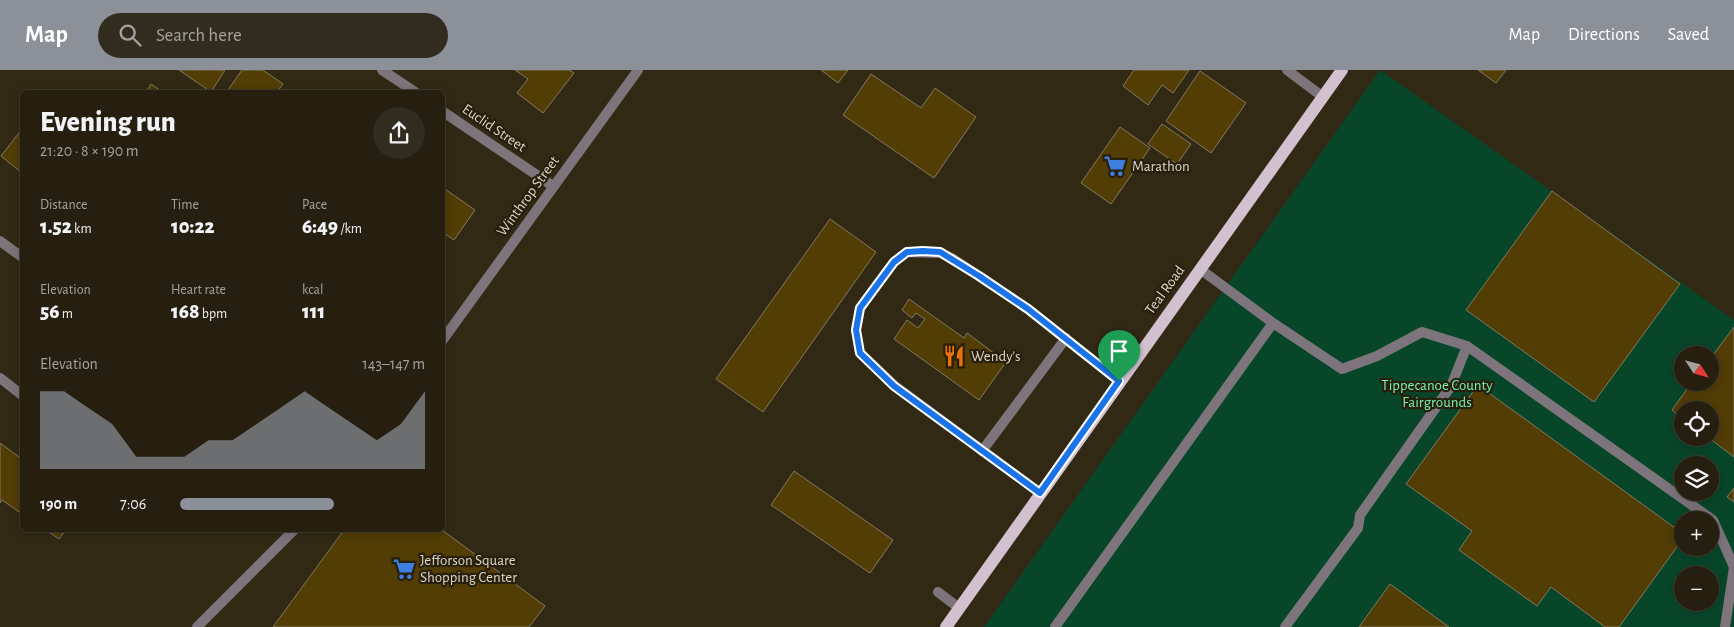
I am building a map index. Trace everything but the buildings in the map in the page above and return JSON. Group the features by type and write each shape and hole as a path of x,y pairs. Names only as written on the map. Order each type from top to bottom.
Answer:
{"main road":[{"name":"Teal Road","path":"946,627 1119,381 1342,70"}],"street":[{"path":"382,70 412,90"},
{"name":"Winthrop Street","path":"445,337 638,70"},
{"path":"1287,70 1323,96"},
{"name":"Euclid Street","path":"445,113 553,186"},
{"path":"0,241 20,256"},
{"path":"1040,493 894,386 860,353 856,330 860,308 894,262 907,252 940,252 1004,292 1066,338 1119,381"},
{"path":"1200,269 1273,323 1342,370 1377,356 1422,332 1466,346 1713,520 1734,566 1725,627"},
{"path":"1056,627 1273,323"},
{"path":"982,451 1066,338"},
{"path":"1285,627 1358,528 1360,515 1451,386 1466,346"},
{"path":"0,378 20,393"},
{"path":"197,627 292,532"},
{"path":"938,592 959,608"}],"green space":[{"name":"Tippecanoe County Fairgrounds","path":"1380,70 1734,320 1734,627 984,627"}],"place":[{"name":"Marathon","path":"1115,166"},
{"name":"Wendy's","path":"954,356"},
{"name":"Jefforson Square Shopping Center","path":"404,569"}],"route":[{"path":"907,252 940,252 1028,309 1119,381 1040,493 894,386 860,353 856,330 860,308 894,262 907,252"}]}
